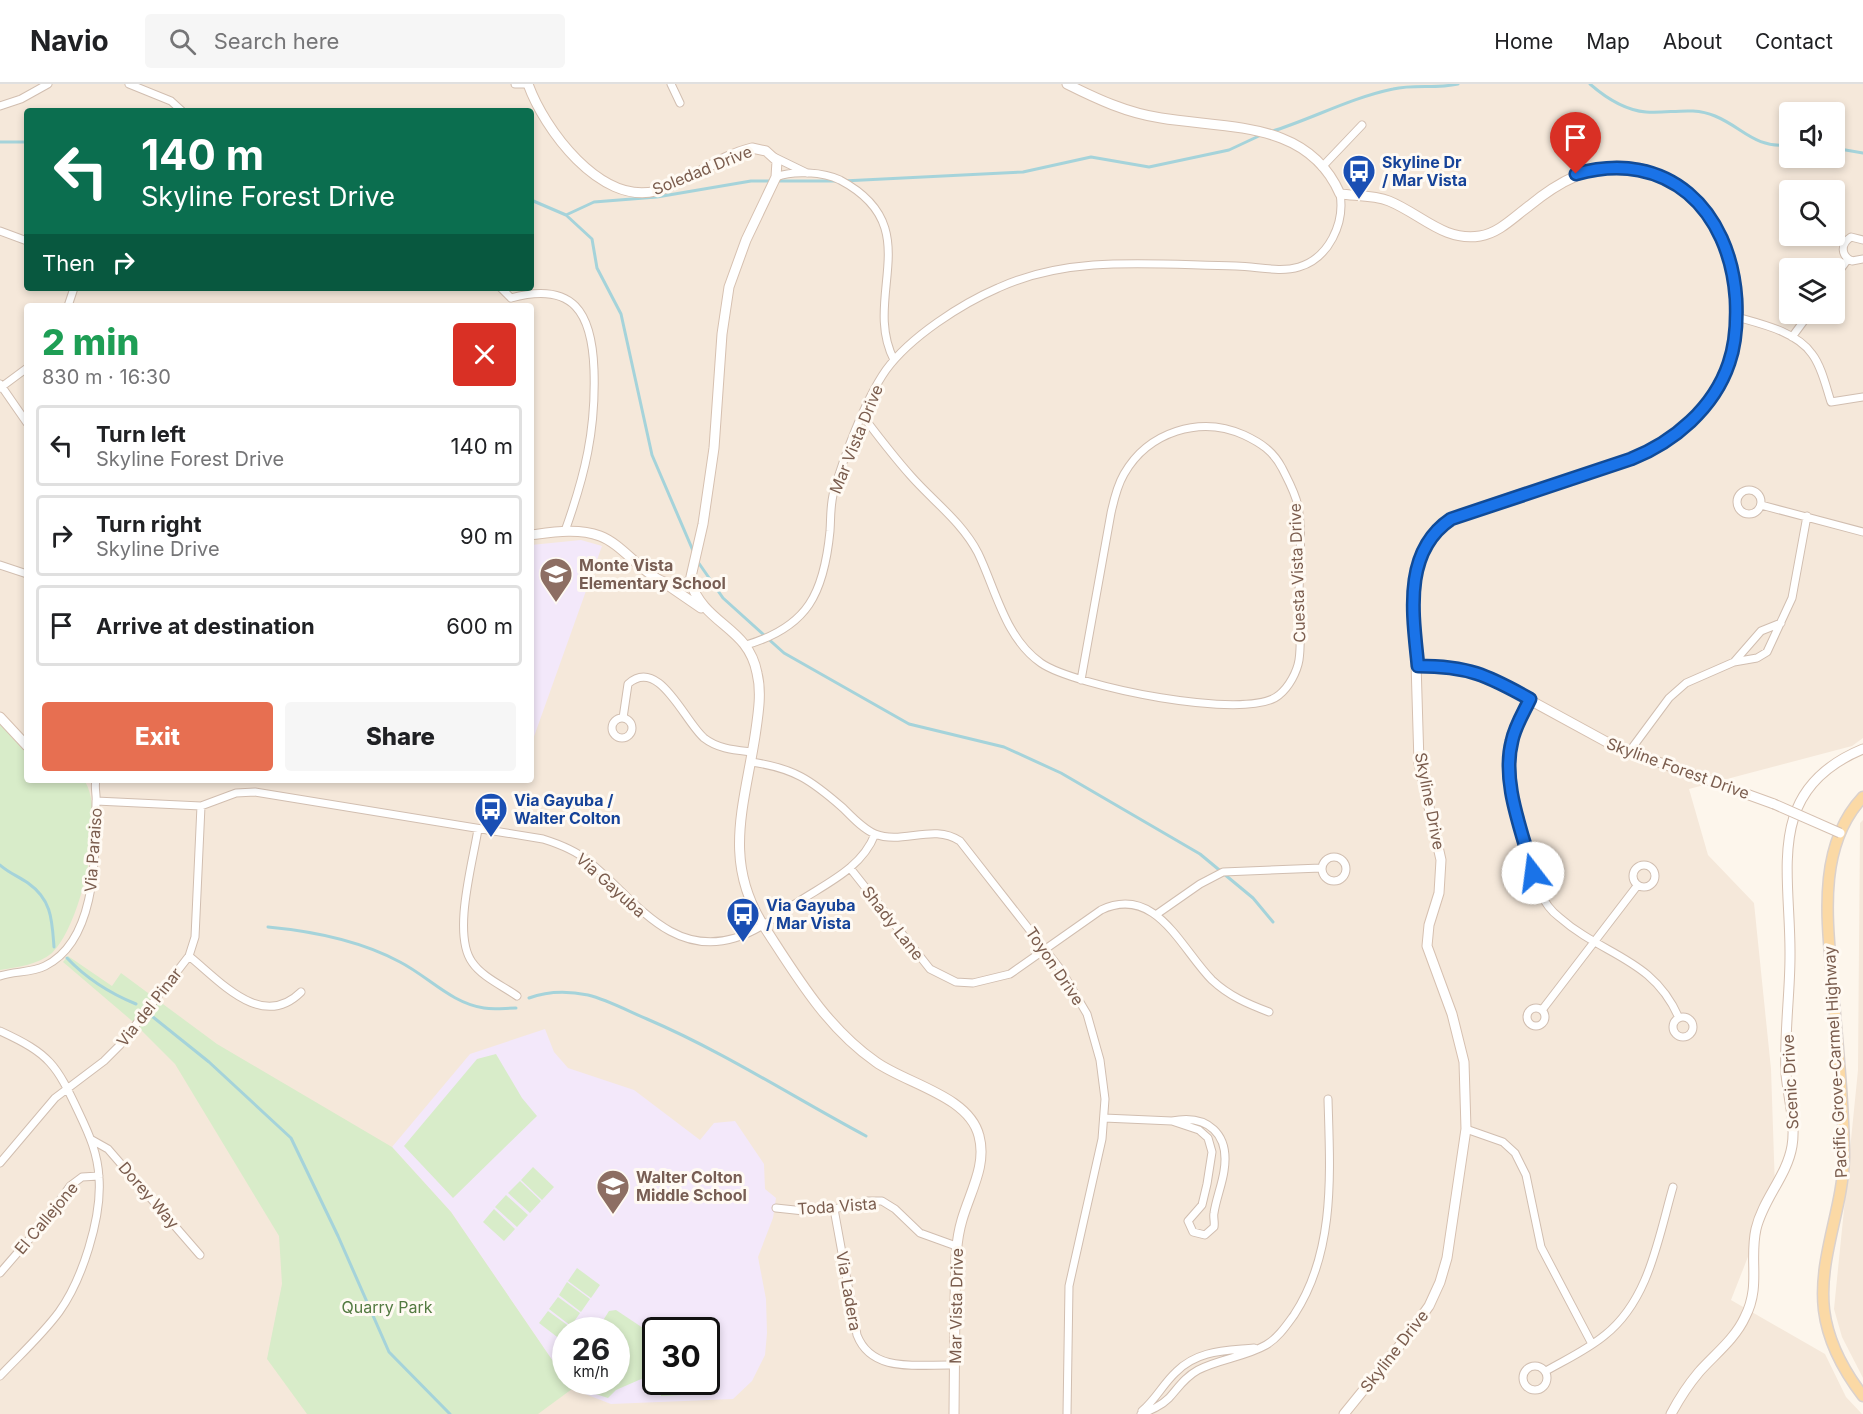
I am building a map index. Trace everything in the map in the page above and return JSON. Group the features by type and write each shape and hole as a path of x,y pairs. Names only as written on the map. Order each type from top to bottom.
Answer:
{"main road":[{"name":"Pacific Grove-Carmel Highway","path":"1863,797 1840,833 1833,855 1827,905 1844,1156 1839,1204 1824,1268 1823,1290 1824,1312 1835,1350 1863,1396"}],"street":[{"path":"0,106 21,99 48,84"},
{"path":"129,84 160,95 178,108"},
{"path":"515,84 528,84"},
{"name":"Soledad Drive","path":"528,84 549,127 578,161 611,184 635,192 668,187 746,150 759,148 773,157 778,167 776,177"},
{"path":"671,84 680,103"},
{"path":"1066,84 1126,110 1161,118 1268,132 1299,147 1322,166 1340,194"},
{"path":"1322,166 1362,126"},
{"path":"773,157 810,174"},
{"name":"Skyline Drive","path":"1340,194 1388,201 1444,232 1467,238 1489,235 1576,174 1611,167 1652,172 1690,194 1702,205 1718,230 1734,272 1737,317 1730,362 1719,385 1683,429 1657,448 1558,484 1463,513 1434,532 1423,549 1414,582 1419,763 1441,860 1439,893 1429,925 1427,946 1452,1014 1464,1062 1466,1128 1447,1257 1440,1282 1429,1306 1409,1334 1344,1414"},
{"path":"705,610 690,581 703,524 714,448 723,324 729,287 746,240 776,177 785,174 810,174 833,177 868,198 882,223 889,257 884,330 886,344 894,360"},
{"name":"Mar Vista Drive","path":"954,1414 956,1246 981,1162 979,1135 975,1124 961,1106 895,1074 848,1040 816,1004 747,897 738,860 740,827 751,762 759,690 755,665 746,645 768,638 785,629 803,614 813,600 825,567 834,490 862,415 880,379 894,360 949,315 981,295 1022,278 1044,272 1101,264 1249,266 1282,270 1301,266 1319,255 1335,235 1342,208 1340,194"},
{"path":"0,231 24,240"},
{"path":"1848,259 1843,249 1845,242 1855,237 1863,240"},
{"path":"1848,259 1857,261 1863,258"},
{"path":"1845,263 1848,259"},
{"path":"504,291 511,298"},
{"path":"511,298 539,293 563,297 578,308 591,334 594,425 584,475 565,531"},
{"path":"508,303 511,298"},
{"path":"1737,317 1766,325 1792,337 1812,354 1831,402 1863,397"},
{"path":"1792,337 1802,324"},
{"path":"24,370 0,386 24,419"},
{"name":"Cuesta Vista Drive","path":"862,415 911,477 969,538 987,572 1007,621 1024,648 1048,667 1081,680 1198,703 1264,704 1283,691 1296,669 1299,654 1298,507 1292,486 1278,460 1267,448 1228,429 1203,426 1161,437 1130,465 1117,489 1111,513 1081,680"},
{"path":"1761,505 1863,532"},
{"path":"1629,752 1653,718 1678,689 1698,676 1734,662 1763,655 1772,644 1792,598 1807,516"},
{"path":"534,535 565,531 591,534 612,542 686,601 705,610 746,645"},
{"path":"0,565 24,573"},
{"path":"664,583 677,586 690,581"},
{"path":"1734,662 1755,636 1782,622"},
{"name":"Skyline Forest Drive","path":"1418,666 1469,670 1496,680 1595,736 1629,752 1774,804 1840,833"},
{"path":"623,718 628,684 637,677 649,677 661,684 705,739 721,747 752,752"},
{"path":"1530,699 1514,733 1509,753 1511,785 1540,892 1558,917 1658,982 1671,1000 1678,1018"},
{"path":"0,717 24,743"},
{"name":"Scenic Drive","path":"1671,1414 1698,1373 1745,1318 1755,1285 1753,1252 1761,1212 1791,1148 1786,1043 1791,933 1785,870 1790,828 1804,798 1821,776 1831,766 1863,748"},
{"path":"751,762 780,767 806,777 875,834"},
{"name":"Via Paraiso","path":"0,976 45,966 58,957 75,935 88,905 93,878 96,783"},
{"name":"Via Gayuba","path":"96,801 201,806 236,793 255,792 543,839 571,850 601,871 650,920 683,936 725,940 763,925 850,868 866,853 875,834"},
{"name":"Via del Pinar","path":"0,1163 55,1098 120,1045 189,956 195,937 201,806"},
{"path":"478,829 464,922 465,948 476,967 517,996"},
{"name":"Toyon Drive","path":"875,834 903,837 940,833 960,841 1061,970 1087,1014 1103,1082 1104,1118 1084,1223 1070,1276 1067,1414"},
{"name":"Shady Lane","path":"850,868 923,962 947,980 965,983 1000,977 1019,969 1110,906 1128,905 1157,914"},
{"path":"1269,1012 1237,999 1220,987 1157,914 1209,878 1223,872 1321,868"},
{"path":"1542,1010 1637,885"},
{"path":"189,956 247,1002 264,1007 282,1006 302,992"},
{"path":"0,1031 41,1052 53,1062 92,1140 99,1176 94,1224 82,1266 70,1295 43,1331 0,1376"},
{"path":"1140,1414 1162,1404 1197,1370 1260,1348 1277,1336 1308,1292 1318,1267 1330,1194 1328,1099"},
{"path":"1104,1118 1172,1121 1188,1119 1205,1123 1218,1134 1224,1148 1224,1172 1214,1211 1214,1227 1205,1235 1193,1232 1188,1221 1203,1200 1211,1163 1211,1144 1199,1130 1172,1121"},
{"path":"1466,1128 1503,1142 1515,1153 1526,1175 1541,1247 1592,1344"},
{"name":"Dorey Way","path":"92,1140 108,1149 200,1256"},
{"name":"El Callejone","path":"0,1273 45,1221 70,1186 82,1177 99,1176"},
{"path":"1546,1371 1592,1344 1626,1314 1642,1290 1673,1187"},
{"name":"Toda Vista","path":"776,1208 804,1211 834,1209 867,1201 882,1201 895,1209 920,1233 956,1246"},
{"name":"Via Ladera","path":"834,1209 856,1335 863,1348 874,1359 891,1364 954,1365"},
{"path":"1140,1414 1157,1398 1175,1373 1194,1359 1220,1350 1260,1348"}],"shaded area":[{"path":"0,84 1863,84 1863,738 1852,746 1689,789 1708,855 1754,903 1771,1069 1775,1188 1731,1300 1825,1354 1846,1397 1862,1414 0,1414"},
{"name":"Monte Vista Elementary School","path":"581,540 602,546 534,737 534,545"},
{"path":"1863,820 1863,1378 1842,1337 1834,1309 1858,1070 1860,823"},
{"name":"Walter Colton Middle School","path":"545,1029 554,1052 568,1068 634,1090 700,1140 714,1123 735,1121 764,1164 765,1189 776,1198 773,1218 758,1257 766,1299 767,1333 765,1355 752,1381 733,1399 611,1404 588,1395 630,1395 630,1317 552,1317 552,1360 451,1212 392,1147 470,1054"}],"green space":[{"path":"0,722 24,747 24,783 85,783 90,796 93,817 88,868 81,895 63,939 52,953 40,960 0,970"},
{"name":"Quarry Park","path":"68,956 112,986 121,973 217,1044 392,1147 451,1212 552,1360 552,1395 564,1395 538,1414 307,1414 267,1359 282,1284 279,1236 175,1064 131,1020 63,962"},
{"path":"496,1054 522,1098 537,1116 453,1198 404,1146 477,1059"},
{"path":"533,1167 554,1187 542,1200 521,1180"},
{"path":"520,1181 541,1201 530,1213 508,1193"},
{"path":"506,1195 528,1215 517,1227 495,1207"},
{"path":"494,1209 515,1229 504,1241 483,1222"},
{"path":"577,1268 600,1285 591,1298 568,1281"},
{"path":"567,1282 590,1299 581,1312 559,1295"},
{"path":"558,1297 580,1313 577,1317 559,1317 549,1309"},
{"path":"616,1310 626,1317 605,1317 609,1311"},
{"path":"548,1311 556,1317 552,1317 552,1333 539,1323"},
{"path":"630,1319 642,1327 642,1379 630,1384"}],"waterway":[{"path":"1270,132 1377,93 1401,88 1458,84"},
{"path":"1590,84 1609,98 1630,109 1646,112 1698,111 1715,116 1758,140 1779,145"},
{"path":"843,181 1023,172 1091,157 1149,167 1229,150 1261,135"},
{"path":"0,142 24,142"},
{"path":"1845,150 1863,153"},
{"path":"566,215 594,202 657,197 751,181 771,181"},
{"path":"777,181 837,181"},
{"path":"534,201 566,215 592,239 597,268 621,314 652,455 694,553"},
{"path":"698,562 723,598 784,653 909,724 1004,747 1061,773 1200,854 1253,898 1273,922"},
{"path":"0,865 28,883 42,896 51,919 54,947"},
{"path":"268,927 318,934 369,948 411,968 461,1001 488,1009 516,1008"},
{"path":"67,958 98,984 136,1004"},
{"path":"529,998 566,992 588,995 610,1003 703,1046 866,1136"},
{"path":"153,1017 209,1062 291,1138 338,1236 389,1352 450,1414"}],"place":[{"name":"Skyline Dr / Mar Vista","path":"1359,200"},
{"name":"Monte Vista Elementary School","path":"556,603"},
{"name":"Via Gayuba / Walter Colton","path":"491,838"},
{"name":"Via Gayuba / Mar Vista","path":"743,943"},
{"name":"Walter Colton Middle School","path":"613,1215"}],"route":[{"path":"1533,873 1513,796 1509,762 1514,733 1530,699 1496,680 1469,670 1418,666 1414,582 1423,549 1434,532 1463,513 1631,459 1657,448 1683,429 1705,405 1719,385 1730,362 1737,317 1734,272 1729,255 1709,214 1690,194 1667,179 1638,169 1611,167 1576,174"}]}
